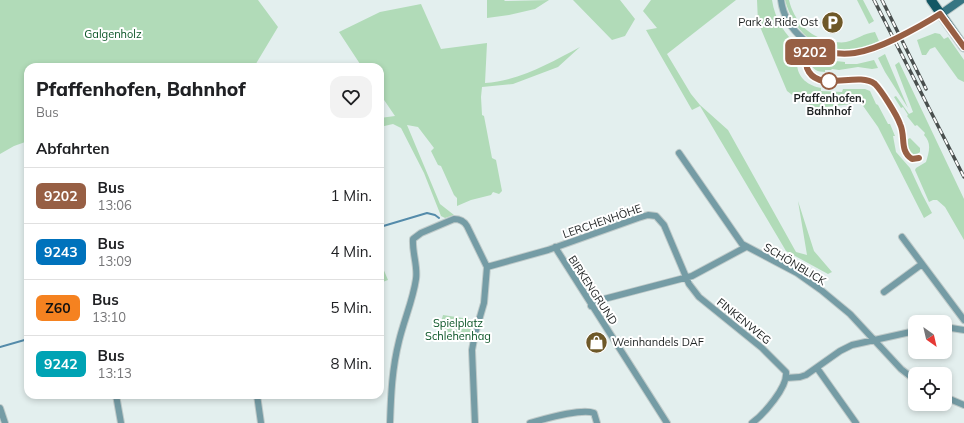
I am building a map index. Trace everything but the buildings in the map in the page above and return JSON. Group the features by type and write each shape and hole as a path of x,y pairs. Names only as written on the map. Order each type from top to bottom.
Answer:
{"main road":[{"path":"931,0 964,47"},
{"path":"940,14 961,0"}],"street":[{"path":"780,0 786,17 794,29 808,42 823,50 841,54 851,54 869,51 885,44"},
{"path":"909,32 940,14"},
{"name":"SCHÖNBLICK","path":"679,153 738,238 746,247 797,273 822,290 850,314 897,365 908,374"},
{"name":"LERCHENHÖHE","path":"487,267 555,247 638,218 656,216 664,225 686,278"},
{"path":"390,423 391,385 394,363 399,339 412,300 416,278 413,239 421,233 454,219 461,220 467,226 487,267 484,303 472,350 475,423"},
{"path":"902,237 964,320"},
{"name":"BIRKENGRUND","path":"555,247 591,306 667,423"},
{"path":"591,306 604,299 698,274 746,247"},
{"path":"884,292 922,264"},
{"name":"FINKENWEG","path":"686,278 691,288 699,297 784,368 786,378"},
{"path":"952,328 964,330"},
{"path":"752,423 764,412 781,388 786,378 800,377 817,368 845,348 852,345 908,333"},
{"path":"817,368 856,423"},
{"path":"117,399 121,423"},
{"path":"258,399 262,423"},
{"path":"952,400 964,405"},
{"path":"0,408 5,423"},
{"path":"530,423 585,411 594,413 597,423"}],"green space":[{"name":"Galgenholz","path":"0,0 258,0 278,27 256,63 24,63 24,142 0,154"},
{"path":"487,0 549,0 535,9 487,18"},
{"path":"573,0 620,0 635,19 625,36 612,40"},
{"path":"651,0 736,0 667,54 691,94 700,105 728,130 796,252 807,255 798,201 814,251 832,272 828,274 786,251 700,106 692,110 646,30 657,28 643,11"},
{"path":"757,0 772,0 778,21 785,32 800,48 797,61 799,73 804,80 821,88 821,91 842,92 843,89 865,89 870,91 888,124 890,124 895,136 893,136 896,152 910,168 932,213 924,218 878,127 861,103 817,108 799,100 787,91 758,22"},
{"path":"785,0 789,0 791,8 799,21 815,36 834,42 844,42 875,32 879,41 863,48 848,50 834,50 821,46 809,38 799,28 791,15"},
{"path":"857,0 863,0 874,21 869,24"},
{"path":"421,4 441,49 487,43 485,83 498,82 522,75 546,65 580,47 558,67 513,84 482,87 482,115 484,116 492,158 496,160 502,191 499,194 493,192 491,195 471,200 457,206 457,198 454,195 441,166 438,165 431,151 434,148 418,127 407,125 440,204 454,215 445,218 441,216 424,173 401,128 393,124 384,126 384,117 395,116 384,100 384,63 359,63 339,32 380,12"},
{"path":"935,33 940,34 944,39 948,37 964,60 964,82 958,79 935,47 930,49 926,55 922,55 917,40"},
{"path":"885,54 908,108 885,72 878,58"},
{"path":"816,56 826,60 845,62 845,64 857,64 874,60 878,68 872,69 858,67 839,70 832,69 822,72 814,69 812,65 813,59"},
{"path":"899,62 964,199 964,240 945,207 937,200 929,202 915,170 926,162 929,144 924,135 925,133 917,125 915,126 907,116 908,115 903,107 901,108 894,97 896,96 909,114 913,112 895,65"},
{"path":"910,138 920,148 920,152 916,155 911,155 908,150 908,139"},
{"path":"384,270 388,280 384,282"},
{"name":"Spielplatz Schlehenhag","path":"443,315 476,320 470,342 436,339"}],"waterway":[{"path":"384,226 427,213 435,215 439,218"},
{"path":"0,347 24,340"}],"tunnel":[{"path":"885,44 909,32"}],"railway":[{"path":"874,0 964,177"},
{"path":"882,0 926,89"}],"bus line":[{"name":"9202","path":"919,158 912,159 906,154 901,125 877,86 872,81 825,81 817,79 809,73 807,69 807,57 813,46 834,54 851,54 869,51 909,32 940,14 964,47"}],"place":[{"name":"Park & Ride Ost","path":"833,22"},
{"name":"Pfaffenhofen, Bahnhof","path":"829,81"},
{"name":"Weinhandels DAF","path":"597,342"}]}
